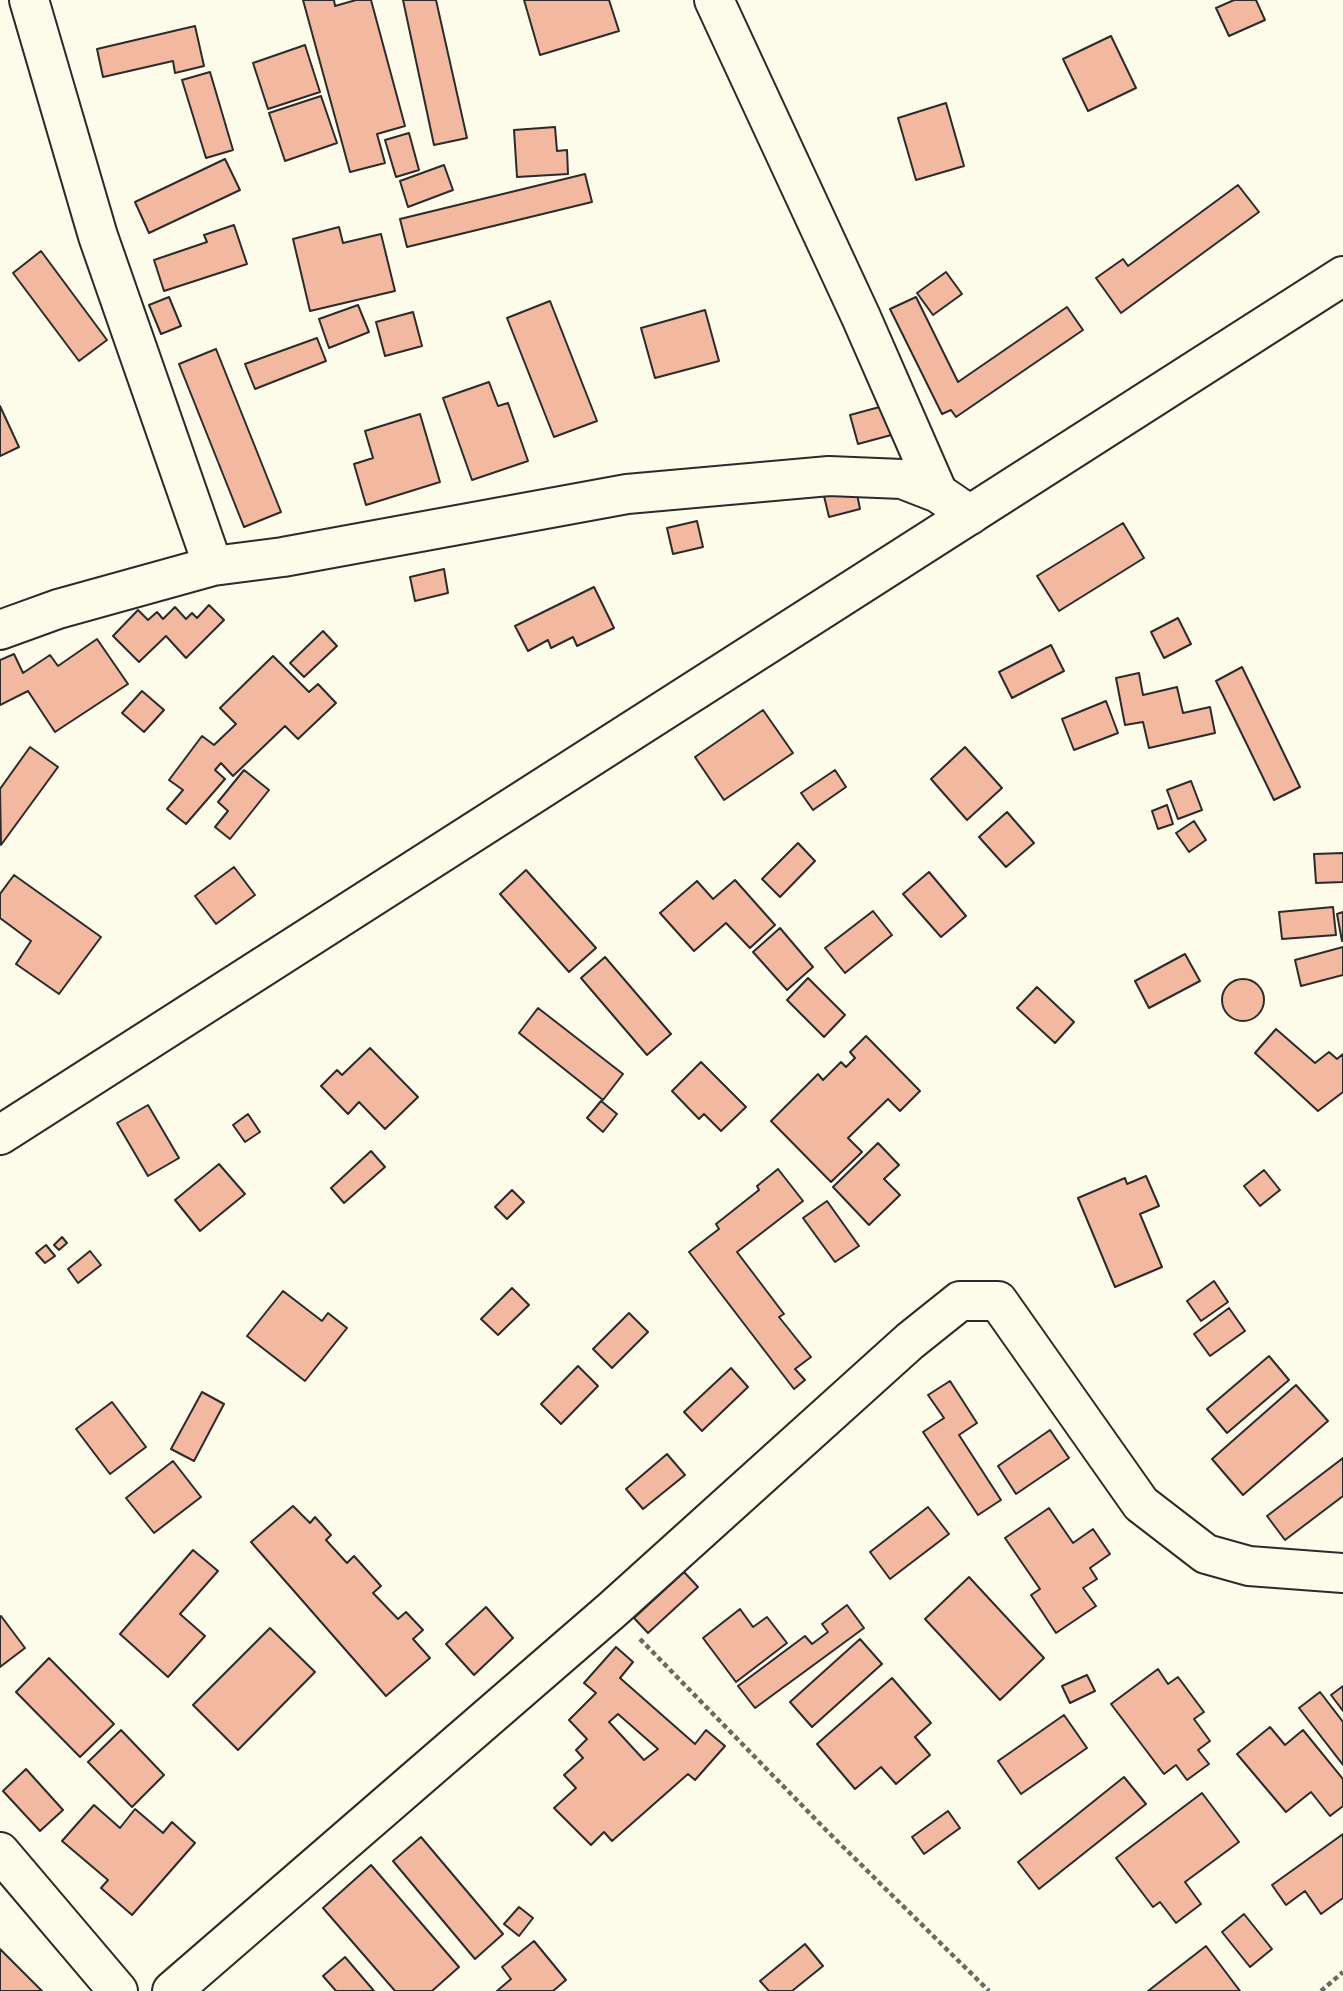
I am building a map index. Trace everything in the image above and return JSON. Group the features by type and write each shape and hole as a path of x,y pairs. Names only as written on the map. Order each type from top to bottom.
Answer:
{"street":[{"path":"29,0 98,236 214,566"},
{"path":"714,0 861,317 938,493"},
{"path":"0,1135 1338,282"},
{"path":"0,630 58,609 214,566 284,557 627,494 829,476 902,479 938,493 970,515"},
{"path":"173,1991 612,1610 910,1340 960,1301 998,1301 1141,1504 1206,1553 1250,1566 1343,1573"},
{"path":"0,1852 118,1991"}],"path":[{"path":"612,1610 825,1829 989,1991"},
{"path":"1321,1991 1343,1972"}],"building":[{"path":"303,0 334,0 335,6 356,0 371,0 405,126 377,134 385,163 350,172"},
{"path":"403,0 436,0 467,138 434,145"},
{"path":"524,0 609,0 619,31 540,55"},
{"path":"1234,0 1256,0 1265,20 1229,36 1216,8"},
{"path":"195,26 204,66 175,73 173,61 103,77 97,49"},
{"path":"1111,36 1136,88 1088,111 1063,59"},
{"path":"305,45 320,92 268,109 253,63"},
{"path":"210,72 233,150 206,158 182,80"},
{"path":"321,96 337,143 285,161 269,113"},
{"path":"946,103 964,166 916,180 898,118"},
{"path":"555,127 557,151 567,150 568,174 517,177 514,130"},
{"path":"409,133 419,170 396,177 385,140"},
{"path":"225,159 240,190 149,233 135,202"},
{"path":"444,165 453,190 408,207 400,181"},
{"path":"585,174 592,202 407,247 400,219"},
{"path":"1238,185 1259,212 1121,313 1096,278 1123,259 1128,266"},
{"path":"234,225 247,264 164,291 154,260 207,242 204,235"},
{"path":"339,227 343,243 381,234 395,291 310,311 293,239"},
{"path":"41,251 107,340 79,361 13,273"},
{"path":"946,272 962,294 933,315 917,293"},
{"path":"169,297 181,326 161,334 149,305"},
{"path":"916,297 958,382 1067,307 1083,330 956,417 951,410 942,414 890,309"},
{"path":"550,301 597,421 554,437 507,318"},
{"path":"358,305 369,332 329,348 319,319"},
{"path":"705,310 719,361 655,378 641,328"},
{"path":"413,312 422,346 385,356 376,322"},
{"path":"317,338 326,361 255,389 245,364"},
{"path":"216,349 281,512 244,527 179,364"},
{"path":"489,382 498,406 508,403 528,461 472,480 443,398"},
{"path":"887,405 895,434 858,444 850,415"},
{"path":"0,406 19,447 0,456"},
{"path":"420,414 440,482 366,505 354,464 373,458 365,431"},
{"path":"856,489 860,509 829,517 824,496"},
{"path":"697,521 703,547 673,554 667,528"},
{"path":"1123,523 1144,558 1059,611 1037,576"},
{"path":"444,569 448,593 415,601 410,577"},
{"path":"594,587 614,628 577,646 573,637 551,648 548,640 528,651 515,626"},
{"path":"209,605 224,620 186,658 166,636 139,662 113,636 138,610 148,620 157,612 163,619 175,607 186,619 192,613 197,618"},
{"path":"1178,618 1191,644 1164,658 1151,632"},
{"path":"323,631 337,646 304,677 290,663"},
{"path":"97,639 128,684 55,732 28,691 0,705 0,660 14,654 23,673 50,655 58,666"},
{"path":"1051,645 1064,671 1012,698 999,672"},
{"path":"273,656 309,692 318,684 336,703 298,739 285,726 233,776 221,763 215,770 225,779 186,824 167,809 183,790 169,780 202,736 214,745 236,724 220,708"},
{"path":"1242,667 1300,787 1274,800 1216,681"},
{"path":"1139,673 1143,695 1177,687 1183,713 1210,707 1215,733 1149,748 1143,722 1125,725 1116,678"},
{"path":"142,691 164,710 144,732 122,713"},
{"path":"1106,701 1118,733 1074,750 1062,719"},
{"path":"763,710 793,753 724,800 695,757"},
{"path":"30,747 58,767 1,845 0,789"},
{"path":"965,747 1002,788 967,820 931,779"},
{"path":"244,770 269,790 230,839 215,827 228,811 218,802"},
{"path":"835,770 846,787 813,810 801,793"},
{"path":"1191,781 1202,810 1178,819 1167,790"},
{"path":"1167,805 1173,824 1158,829 1152,811"},
{"path":"1007,812 1034,843 1006,867 979,837"},
{"path":"1194,821 1206,840 1189,852 1176,833"},
{"path":"798,843 815,861 780,897 762,879"},
{"path":"1343,853 1343,882 1316,883 1314,854"},
{"path":"234,867 255,895 216,924 195,896"},
{"path":"526,870 596,948 569,972 500,894"},
{"path":"929,872 966,916 941,937 903,894"},
{"path":"14,875 101,937 59,994 16,964 31,941 0,918 0,894"},
{"path":"735,880 775,925 750,948 726,923 694,951 660,913 697,881 713,899"},
{"path":"1333,907 1336,935 1282,939 1279,912"},
{"path":"873,911 892,935 845,973 825,948"},
{"path":"1343,912 1343,941 1342,941 1337,914"},
{"path":"780,928 813,967 787,990 753,952"},
{"path":"1343,947 1343,975 1301,986 1295,960"},
{"path":"1185,954 1200,981 1149,1008 1135,981"},
{"path":"605,957 671,1034 647,1055 581,978"},
{"path":"808,978 845,1015 824,1037 787,1000"},
{"path":"1243,979 1258,985 1264,1000 1258,1015 1243,1021 1228,1015 1222,1000 1228,985"},
{"path":"1037,987 1074,1022 1055,1043 1017,1008"},
{"path":"538,1008 623,1074 603,1100 519,1033"},
{"path":"1276,1029 1315,1063 1329,1052 1337,1059 1343,1054 1343,1092 1318,1111 1255,1053"},
{"path":"866,1036 920,1091 900,1111 888,1099 848,1138 862,1152 831,1182 771,1121 818,1074 823,1080 841,1062 846,1067 855,1058 850,1052"},
{"path":"370,1048 418,1097 385,1129 359,1102 348,1114 321,1086 337,1070 342,1075"},
{"path":"701,1062 746,1107 721,1131 704,1114 699,1119 672,1091"},
{"path":"601,1101 617,1114 603,1132 587,1118"},
{"path":"148,1105 179,1158 148,1176 117,1123"},
{"path":"248,1114 260,1132 245,1142 233,1125"},
{"path":"878,1143 899,1165 884,1179 900,1195 869,1225 833,1187"},
{"path":"371,1151 385,1167 344,1203 331,1188"},
{"path":"219,1164 245,1194 200,1231 175,1200"},
{"path":"778,1169 803,1201 737,1252 784,1314 779,1317 811,1357 795,1369 805,1380 794,1389 689,1252 719,1229 716,1224 759,1190 757,1186"},
{"path":"1264,1170 1280,1190 1260,1206 1244,1186"},
{"path":"1146,1176 1159,1206 1140,1214 1162,1267 1115,1287 1078,1198 1125,1178 1127,1184"},
{"path":"512,1190 524,1202 507,1219 495,1207"},
{"path":"827,1201 859,1246 835,1262 803,1218"},
{"path":"62,1237 67,1243 59,1250 54,1245"},
{"path":"46,1245 55,1256 45,1263 36,1253"},
{"path":"90,1251 101,1265 78,1283 68,1269"},
{"path":"1214,1281 1228,1302 1201,1321 1187,1301"},
{"path":"512,1288 529,1305 498,1335 481,1319"},
{"path":"283,1291 322,1321 328,1313 347,1328 305,1381 247,1336"},
{"path":"1229,1308 1245,1331 1210,1356 1194,1334"},
{"path":"629,1313 648,1332 612,1368 593,1349"},
{"path":"1269,1356 1289,1380 1227,1433 1207,1409"},
{"path":"578,1366 598,1386 561,1424 541,1404"},
{"path":"731,1368 748,1387 702,1431 684,1412"},
{"path":"950,1381 977,1423 959,1435 1001,1500 978,1515 923,1432 944,1418 928,1395"},
{"path":"1296,1385 1328,1421 1243,1495 1212,1459"},
{"path":"202,1392 224,1404 194,1461 171,1449"},
{"path":"112,1402 146,1447 110,1474 76,1429"},
{"path":"1050,1430 1069,1458 1016,1494 998,1466"},
{"path":"667,1454 685,1475 643,1509 626,1489"},
{"path":"1343,1458 1343,1496 1285,1540 1267,1516"},
{"path":"173,1461 201,1497 154,1533 126,1498"},
{"path":"293,1506 310,1523 315,1517 331,1535 326,1540 347,1563 354,1556 381,1586 373,1593 398,1619 406,1612 423,1630 413,1639 430,1658 386,1696 251,1542"},
{"path":"928,1507 949,1534 890,1579 870,1552"},
{"path":"1049,1508 1073,1543 1093,1529 1110,1554 1090,1568 1097,1579 1083,1588 1096,1606 1056,1633 1031,1595 1040,1589 1005,1538"},
{"path":"193,1550 218,1571 180,1614 205,1636 168,1677 120,1634"},
{"path":"684,1572 698,1587 648,1633 634,1618"},
{"path":"969,1577 1044,1658 1000,1700 925,1619"},
{"path":"847,1605 864,1628 755,1708 738,1686 805,1636 812,1644 828,1632 822,1624"},
{"path":"486,1607 513,1638 474,1675 446,1644"},
{"path":"740,1609 753,1627 767,1617 787,1643 736,1682 703,1638"},
{"path":"0,1617 25,1648 0,1667"},
{"path":"270,1628 315,1672 238,1750 193,1705"},
{"path":"860,1639 882,1664 812,1727 790,1702"},
{"path":"616,1647 633,1662 620,1678 695,1744 706,1730 725,1746 695,1780 688,1774 612,1841 604,1832 591,1845 554,1808 576,1788 564,1775 583,1758 576,1750 587,1739 569,1720 596,1693 584,1683","holes":["618,1714 658,1749 644,1760 609,1722"]},
{"path":"49,1658 114,1724 80,1757 16,1692"},
{"path":"1158,1669 1168,1684 1178,1677 1204,1712 1194,1719 1210,1741 1198,1750 1209,1764 1187,1780 1176,1765 1164,1774 1111,1704"},
{"path":"1087,1675 1095,1691 1070,1703 1062,1686"},
{"path":"892,1678 931,1723 915,1737 930,1755 896,1784 881,1767 855,1789 817,1744"},
{"path":"1343,1686 1343,1711 1331,1695"},
{"path":"1320,1692 1343,1722 1343,1765 1299,1708"},
{"path":"1064,1715 1087,1748 1021,1794 998,1761"},
{"path":"1270,1727 1285,1745 1303,1730 1343,1779 1343,1806 1330,1816 1311,1792 1286,1812 1237,1754"},
{"path":"121,1730 164,1775 132,1807 88,1762"},
{"path":"26,1769 63,1810 40,1831 3,1791"},
{"path":"1124,1777 1146,1804 1039,1889 1018,1862"},
{"path":"1202,1793 1239,1842 1185,1882 1201,1904 1176,1923 1160,1902 1153,1907 1116,1858"},
{"path":"94,1805 120,1828 135,1809 163,1833 172,1822 195,1843 132,1915 101,1888 108,1880 62,1841"},
{"path":"948,1811 960,1828 924,1854 912,1837"},
{"path":"1343,1834 1343,1898 1321,1914 1305,1891 1286,1905 1272,1885"},
{"path":"421,1837 503,1934 475,1959 393,1861"},
{"path":"371,1865 459,1967 432,1991 395,1991 323,1908"},
{"path":"519,1907 533,1918 519,1936 504,1924"},
{"path":"1244,1914 1272,1949 1250,1967 1222,1932"},
{"path":"534,1941 566,1980 553,1991 497,1991 511,1979 502,1967"},
{"path":"805,1944 823,1966 792,1991 769,1991 760,1981"},
{"path":"1206,1946 1240,1991 1148,1991"},
{"path":"0,1949 42,1991 0,1991"},
{"path":"345,1957 374,1991 336,1991 323,1976"}]}
